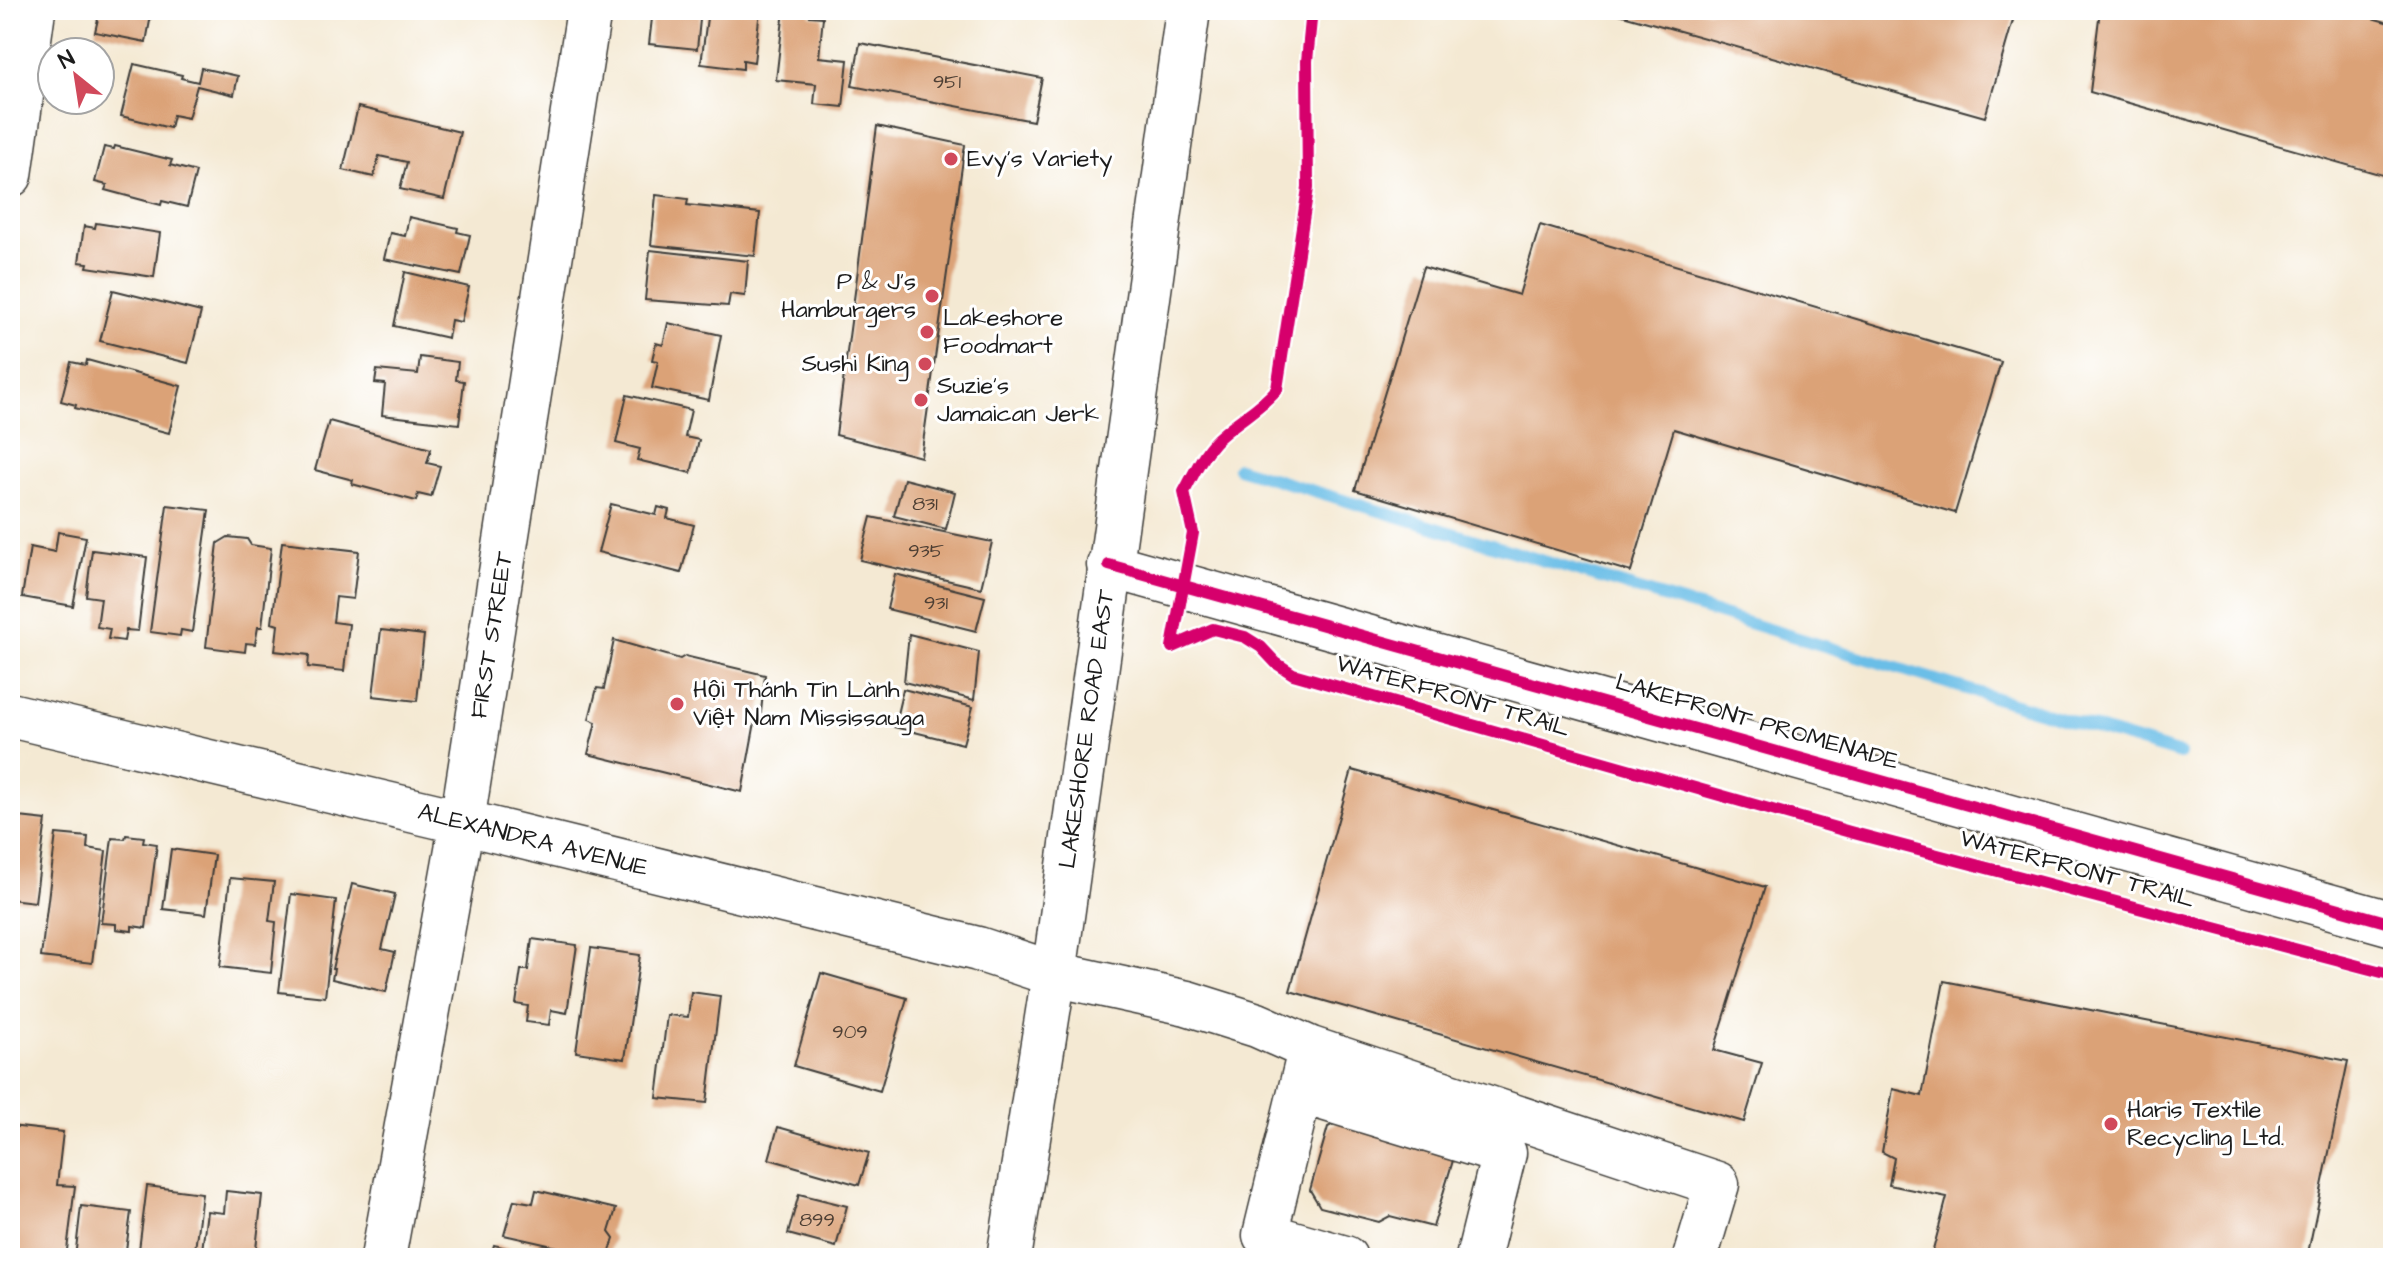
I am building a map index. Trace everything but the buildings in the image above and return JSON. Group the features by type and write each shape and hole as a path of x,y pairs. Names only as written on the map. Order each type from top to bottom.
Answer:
{"street":[{"path":"10,175 33,10"},
{"name":"FIRST STREET","path":"383,1258 462,822 589,10"},
{"name":"LAKESHORE ROAD EAST","path":"1009,1258 1054,974 1188,10"},
{"name":"LAKEFRONT PROMENADE","path":"1109,565 2393,924"},
{"name":"ALEXANDRA AVENUE","path":"10,715 978,949 1054,974 1187,1003 1257,1025 1311,1049 1717,1184 1695,1258"},
{"path":"1311,1049 1265,1235 1345,1258"},
{"path":"1300,1091 1504,1153 1478,1258"}],"waterway":[{"path":"1238,468 2180,754"}],"cycle path":[{"path":"1172,647 1193,533 1184,492 1211,446 1277,389 1308,188 1307,61 1312,10"},
{"path":"1109,565 2393,924"},
{"name":"WATERFRONT TRAIL","path":"1172,647 1213,629 1245,637 1293,674 1850,832 2393,975"}],"place":[{"name":"Evy's Variety","path":"951,159"},
{"name":"P & J's Hamburgers","path":"932,296"},
{"name":"Lakeshore Foodmart","path":"927,332"},
{"name":"Sushi King","path":"925,364"},
{"name":"Suzie's Jamaican Jerk","path":"921,400"},
{"name":"Hội Thánh Tin Lành Việt Nam Mississauga","path":"677,704"},
{"name":"Haris Textile Recycling Ltd.","path":"2111,1124"}]}
